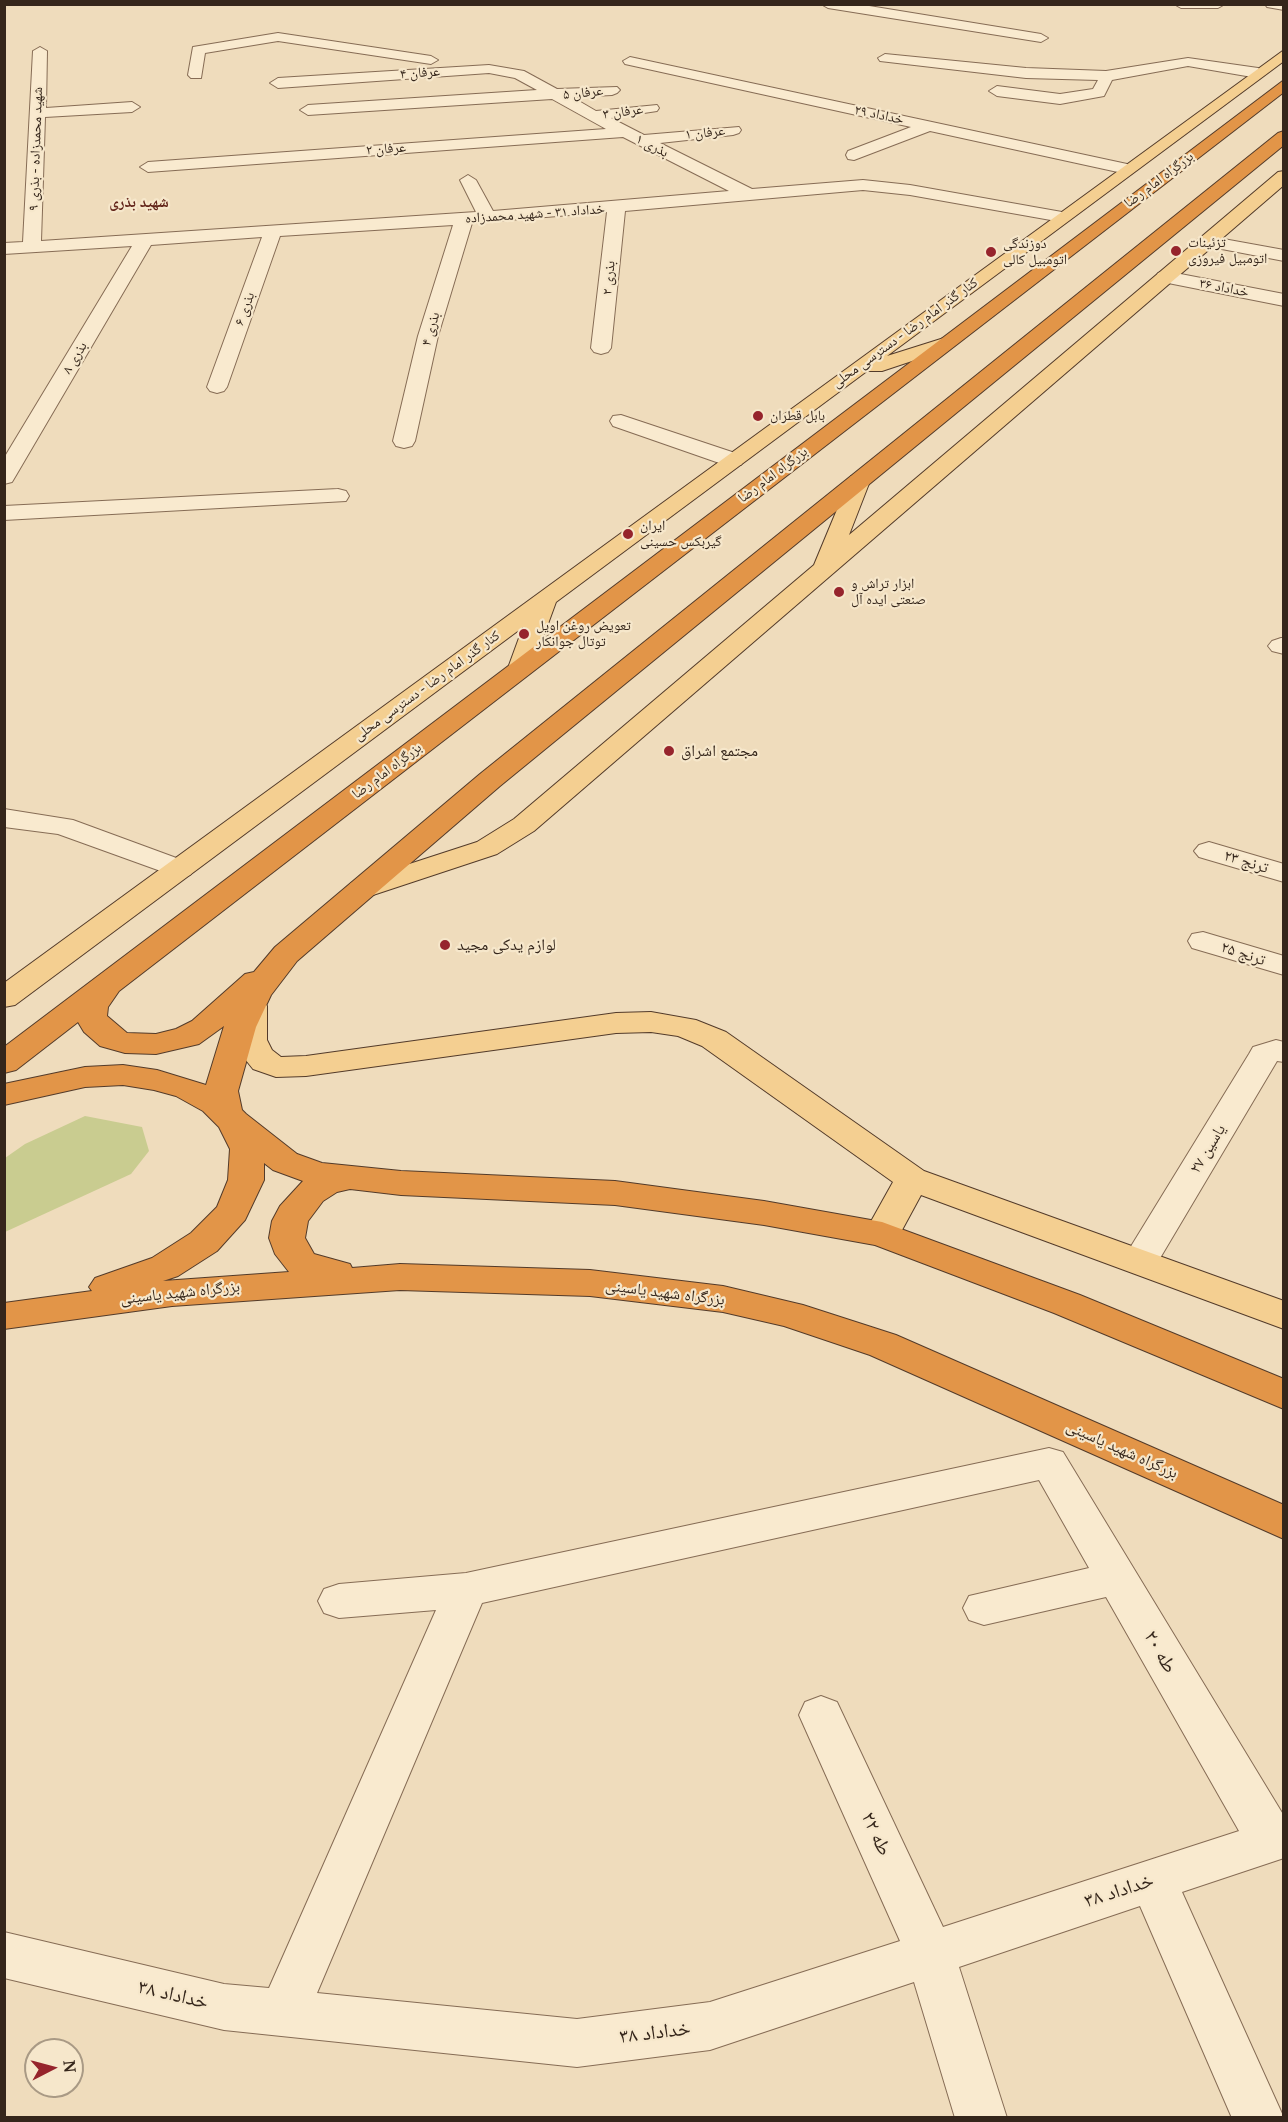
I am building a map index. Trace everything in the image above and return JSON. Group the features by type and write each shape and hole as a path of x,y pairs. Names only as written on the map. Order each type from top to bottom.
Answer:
{"highway":[{"name":"بزرگراه امام رضا","path":"4,1063 1284,84"},
{"path":"106,986 92,1006 91,1016 102,1032 125,1043 172,1042 203,1028 490,780 1284,136"},
{"path":"4,1315 118,1285 165,1267 204,1242 232,1212 246,1180 247,1149 230,1118 221,1091 223,1081 240,1027 250,1006 270,972 286,955"},
{"path":"4,1095 48,1083 85,1077 123,1075 157,1080 188,1089 215,1103 230,1118 285,1162 318,1174 348,1178 615,1193 764,1213 882,1234 1067,1304 1284,1395"},
{"path":"348,1178 317,1188 298,1206 290,1221 287,1238 293,1254 301,1263 330,1272 400,1277"},
{"name":"بزرگراه شهید یاسینی","path":"4,1315 172,1293 400,1277 474,1277 665,1290 790,1314 883,1344 1284,1522"}],"main road":[{"name":"کنار گذر امام رضا - دسترسی محلی","path":"4,998 1284,54"},
{"path":"1211,107 1212,139"},
{"path":"1220,187 1284,165"},
{"path":"362,889 487,848 506,838 1284,176"},
{"path":"1062,217 1102,223"},
{"path":"848,375 944,344"},
{"path":"824,568 859,481"},
{"path":"521,668 545,599"},
{"path":"250,1006 251,1040 254,1047 265,1062 276,1066 306,1066 616,1023 651,1022 685,1027 714,1039 912,1179 1140,1261 1284,1316"},
{"path":"882,1234 912,1179"}],"street":[{"path":"828,4 1041,38"},
{"path":"1181,4 1218,4"},
{"path":"1272,4 1284,6"},
{"path":"196,75 198,50 278,38 489,69"},
{"name":"شهید محمدزاده - بذری ۹","path":"32,247 40,51"},
{"path":"885,58 1026,73 1107,76 1188,62 1258,73"},
{"name":"خداداد ۲۹","path":"630,61 1127,169"},
{"name":"عرفان ۴","path":"278,83 489,69 519,74 555,95"},
{"path":"981,89 1060,99 1099,93 1107,76"},
{"name":"عرفان ۵","path":"308,110 612,90"},
{"name":"بذری ۱","path":"555,95 750,195"},
{"path":"815,119 845,107"},
{"path":"38,113 132,108"},
{"name":"عرفان ۳","path":"594,116 651,108"},
{"path":"854,155 928,126"},
{"name":"عرفان ۱","path":"642,140 733,130"},
{"name":"عرفان ۲","path":"148,167 625,132"},
{"path":"678,180 713,176"},
{"path":"468,180 487,217"},
{"name":"خداداد ۳۱ - شهید محمدزاده","path":"4,249 273,231 385,216 465,219 616,208 863,185 910,190 1062,217"},
{"name":"بذری ۲","path":"601,348 616,208"},
{"name":"بذری ۴","path":"404,441 428,336 465,219"},
{"name":"بذری ۶","path":"217,387 273,231"},
{"name":"بذری ۸","path":"4,477 144,240"},
{"path":"1207,241 1284,256"},
{"name":"خداداد ۳۶","path":"1165,277 1284,300"},
{"path":"621,421 733,460"},
{"path":"4,513 338,496"},
{"path":"4,818 63,826 180,869"},
{"path":"4,837 40,823"},
{"name":"ترنج ۲۳","path":"1209,851 1284,873"},
{"name":"ترنج ۲۵","path":"1203,941 1284,966"},
{"name":"یاسین ۲۷","path":"1140,1261 1265,1054 1276,1050 1284,1052"},
{"name":"طه ۲۰","path":"466,1590 1049,1463 1277,1840"},
{"path":"984,1608 1117,1578"},
{"path":"283,2013 466,1590 339,1601"},
{"name":"طه ۲۲","path":"821,1715 930,1953 981,2118"},
{"name":"خداداد ۳۸","path":"4,1954 224,2007 577,2043 710,2026 1277,1840"},
{"path":"1154,1880 1259,2118"}],"green space":[{"path":"85,1116 142,1127 149,1151 131,1174 5,1232 5,1158 25,1144"}],"place":[{"name":"تزئینات اتومبیل فیروزی","path":"1176,251"},
{"name":"دوزندگی اتومبیل کالی","path":"991,252"},
{"name":"بابل قطران","path":"758,416"},
{"name":"ایران گیربکس حسینی","path":"628,534"},
{"name":"ابزار تراش و صنعتی ایده آل","path":"839,592"},
{"name":"تعویض روغن اویل توتال جوانکار","path":"524,634"},
{"name":"مجتمع اشراق","path":"669,751"},
{"name":"لوازم یدکی مجید","path":"445,945"}],"district":[{"name":"شهید بذری","path":"139,203"}]}
